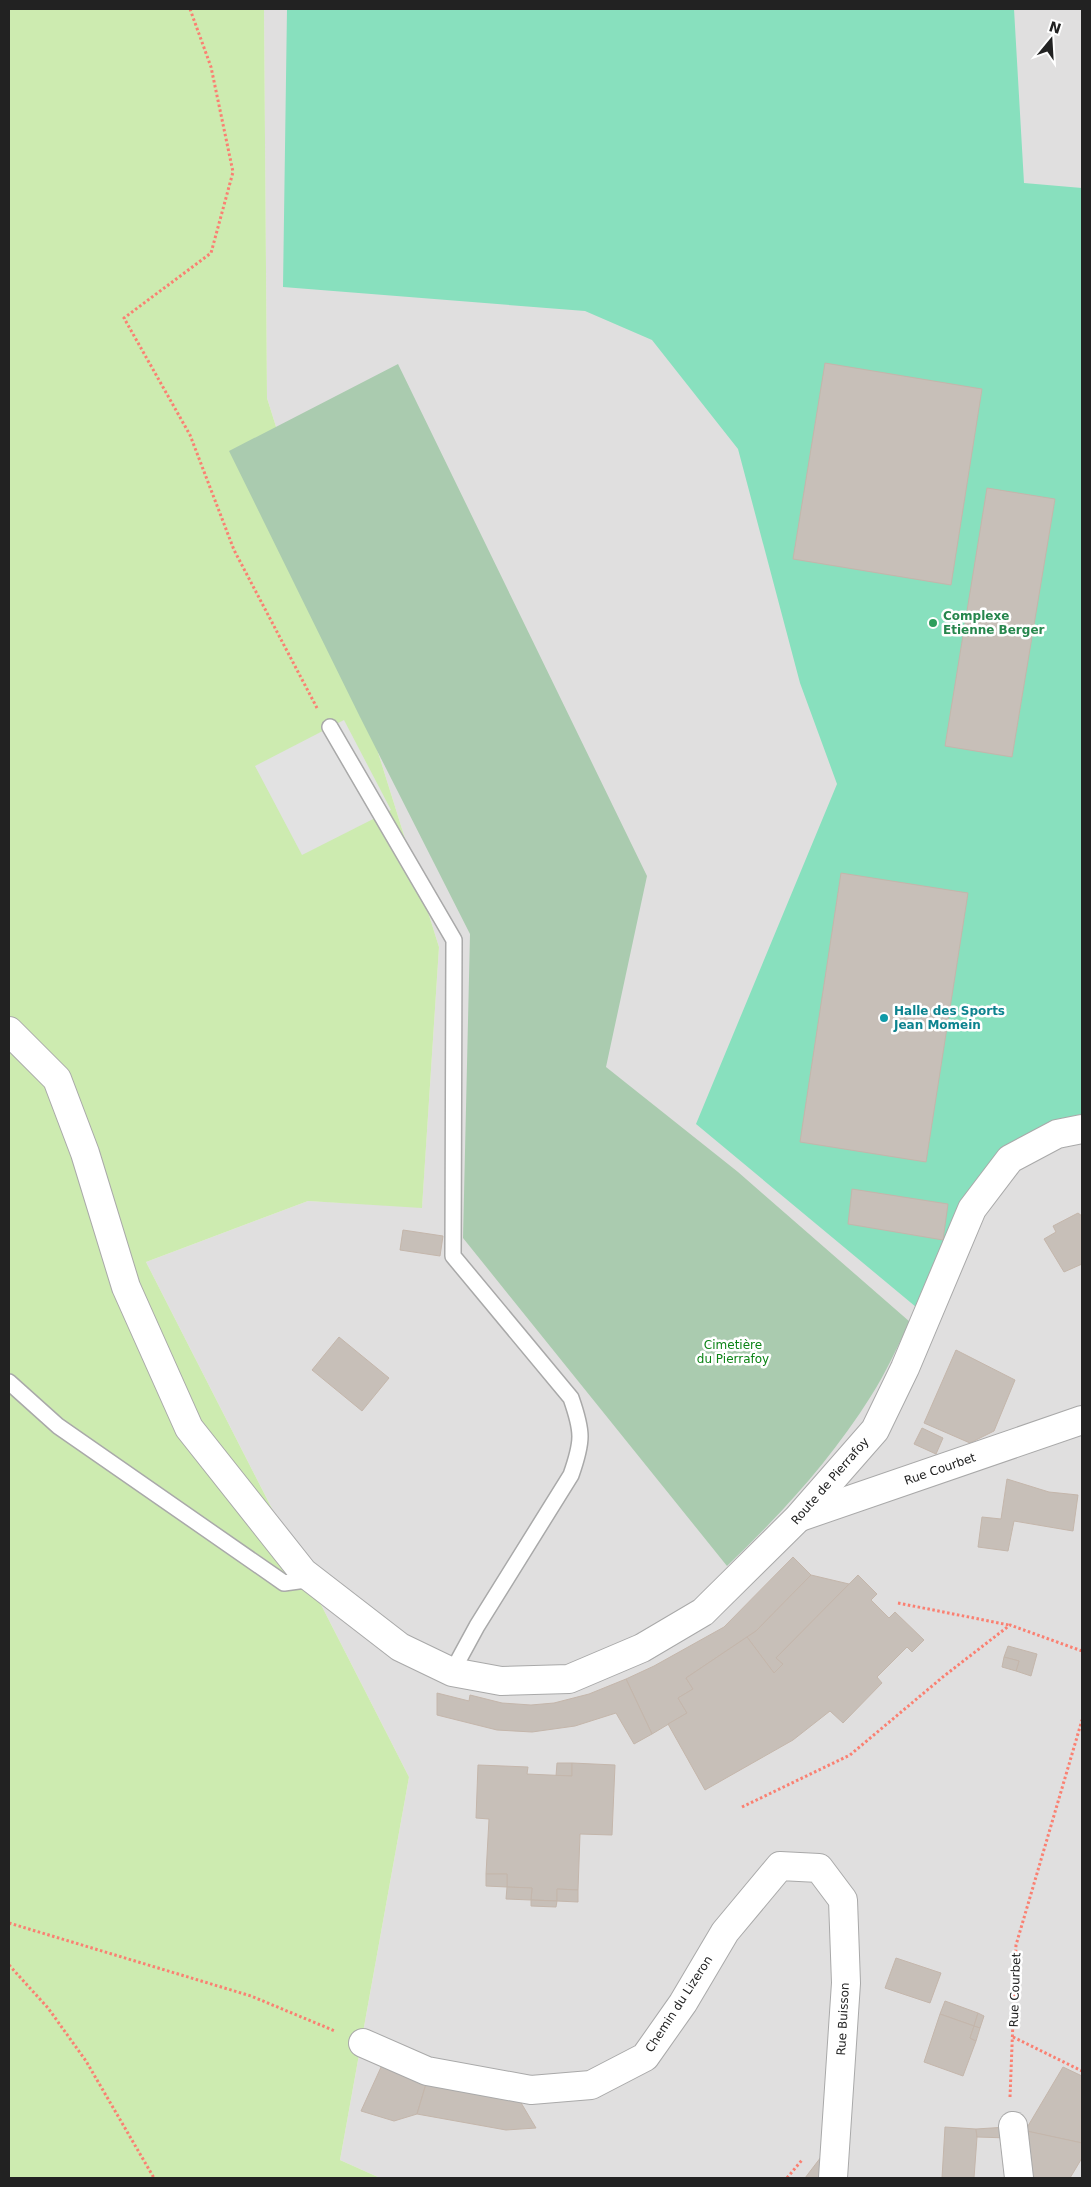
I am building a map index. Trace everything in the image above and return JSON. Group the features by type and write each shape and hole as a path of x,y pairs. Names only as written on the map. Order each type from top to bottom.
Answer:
{"street":[{"name":"Route de Pierrafoy","path":"9,1031 57,1079 85,1153 126,1287 189,1428 304,1572 400,1647 452,1672 502,1681 569,1679 642,1648 703,1612 798,1518 875,1430 905,1368 972,1209 1010,1159 1057,1134 1082,1129"},
{"name":"Rue Courbet","path":"798,1518 1082,1420"},
{"name":"Chemin du Lizeron","path":"363,2043 427,2071 522,2089 531,2090 591,2085 645,2058 683,2003 725,1932 780,1866 819,1868"},
{"name":"Rue Buisson","path":"819,1868 842,1900 846,1983 834,2178"},
{"path":"1013,2126 1019,2178"}],"lane":[{"path":"330,727 454,940 453,1256 571,1398 580,1424 580,1450 571,1475 477,1626 452,1672"},
{"path":"9,1382 58,1426 284,1583 313,1579"}],"path":[{"path":"190,9 211,67 233,172 211,253 124,318 190,435 234,550 314,704 330,727"},
{"path":"898,1603 1010,1625 1082,1651"},
{"path":"742,1807 850,1755 944,1676 1010,1625"},
{"name":"Rue Courbet","path":"1013,2126 1010,2097 1016,1945 1082,1720"},
{"path":"9,1923 251,1996 363,2043"},
{"path":"9,1965 48,2008 86,2061 154,2178"},
{"path":"1013,2037 1082,2071"}],"shaded area":[{"path":"264,9 1082,9 1082,2178 380,2178 340,2160 409,1777 146,1262 308,1201 422,1207 439,947 267,398"},
{"path":"344,720 391,810 302,855 255,766"}],"green space":[{"path":"9,9 264,9 267,398 439,947 422,1208 308,1201 146,1262 409,1777 340,2160 380,2178 9,2178"},
{"name":"Complexe Etienne Berger","path":"287,9 1014,9 1024,183 1082,188 1082,1114 1052,1121 1003,1148 916,1307 696,1124 837,784 800,683 738,449 652,340 585,311 283,287"},
{"name":"Cimetière du Pierrafoy","path":"398,364 647,876 606,1067 738,1172 910,1322 887,1369 856,1420 804,1486 727,1566 463,1238 470,934 360,717 229,451"}],"building":[{"path":"825,363 982,389 951,585 793,559"},
{"path":"987,488 1055,499 1012,757 945,746"},
{"name":"Halle des Sports Jean Momein","path":"841,873 968,893 926,1162 800,1142"},
{"path":"852,1189 948,1204 943,1240 848,1224"},
{"path":"1078,1213 1082,1216 1082,1264 1064,1272 1044,1239 1056,1232 1053,1226"},
{"path":"403,1230 443,1236 440,1256 400,1250"},
{"path":"339,1337 389,1378 362,1411 312,1370"},
{"path":"956,1350 1015,1380 994,1431 970,1443 924,1423"},
{"path":"922,1428 943,1438 936,1454 914,1444"},
{"path":"1007,1479 1049,1492 1078,1495 1073,1531 1014,1521 1008,1551 978,1547 982,1517 1001,1519"},
{"path":"793,1557 811,1575 756,1631 686,1678 693,1689 678,1698 687,1713 652,1734 626,1679 654,1666 724,1627"},
{"path":"811,1575 849,1584 776,1658 783,1664 774,1673 747,1637 756,1631"},
{"path":"858,1575 877,1594 871,1600 889,1618 895,1612 924,1640 912,1652 907,1647 877,1677 882,1683 843,1723 830,1711 793,1740 705,1790 668,1724 687,1713 678,1698 693,1689 686,1678 747,1637 774,1673 783,1664 776,1658"},
{"path":"1008,1646 1037,1654 1031,1676 1016,1671 1019,1661 1004,1657"},
{"path":"1004,1657 1019,1661 1016,1671 1002,1667"},
{"path":"626,1679 652,1734 634,1744 616,1713 575,1726 532,1732 497,1730 437,1715 437,1693 469,1701 470,1695 502,1703 531,1705 554,1703 589,1694"},
{"path":"557,1763 572,1763 572,1776 556,1776"},
{"path":"572,1763 615,1765 612,1835 580,1834 578,1890 557,1889 557,1901 531,1900 532,1888 507,1887 507,1874 486,1874 489,1819 476,1818 478,1765 528,1767 527,1774 572,1776"},
{"path":"486,1874 507,1874 507,1887 486,1886"},
{"path":"507,1887 532,1888 531,1900 506,1899"},
{"path":"557,1889 578,1890 578,1902 557,1901"},
{"path":"531,1900 557,1901 556,1907 531,1906"},
{"path":"896,1958 941,1973 930,2003 885,1988"},
{"path":"945,2001 978,2013 974,2026 940,2014"},
{"path":"978,2013 984,2016 980,2028 974,2026"},
{"path":"940,2014 974,2026 970,2038 976,2041 963,2076 924,2062"},
{"path":"974,2026 980,2028 976,2041 970,2038"},
{"path":"382,2065 426,2084 417,2114 394,2121 361,2111"},
{"path":"1063,2067 1082,2076 1082,2143 1025,2131"},
{"path":"426,2084 517,2096 536,2128 506,2130 417,2114"},
{"path":"945,2127 976,2129 974,2178 942,2178"},
{"path":"1007,2127 1009,2138 977,2137 976,2129"},
{"path":"1027,2131 1082,2143 1082,2158 1070,2178 1027,2178"},
{"path":"821,2157 820,2178 805,2178"}],"place":[{"name":"Complexe Etienne Berger","path":"933,623"},
{"name":"Halle des Sports Jean Momein","path":"884,1018"}]}
